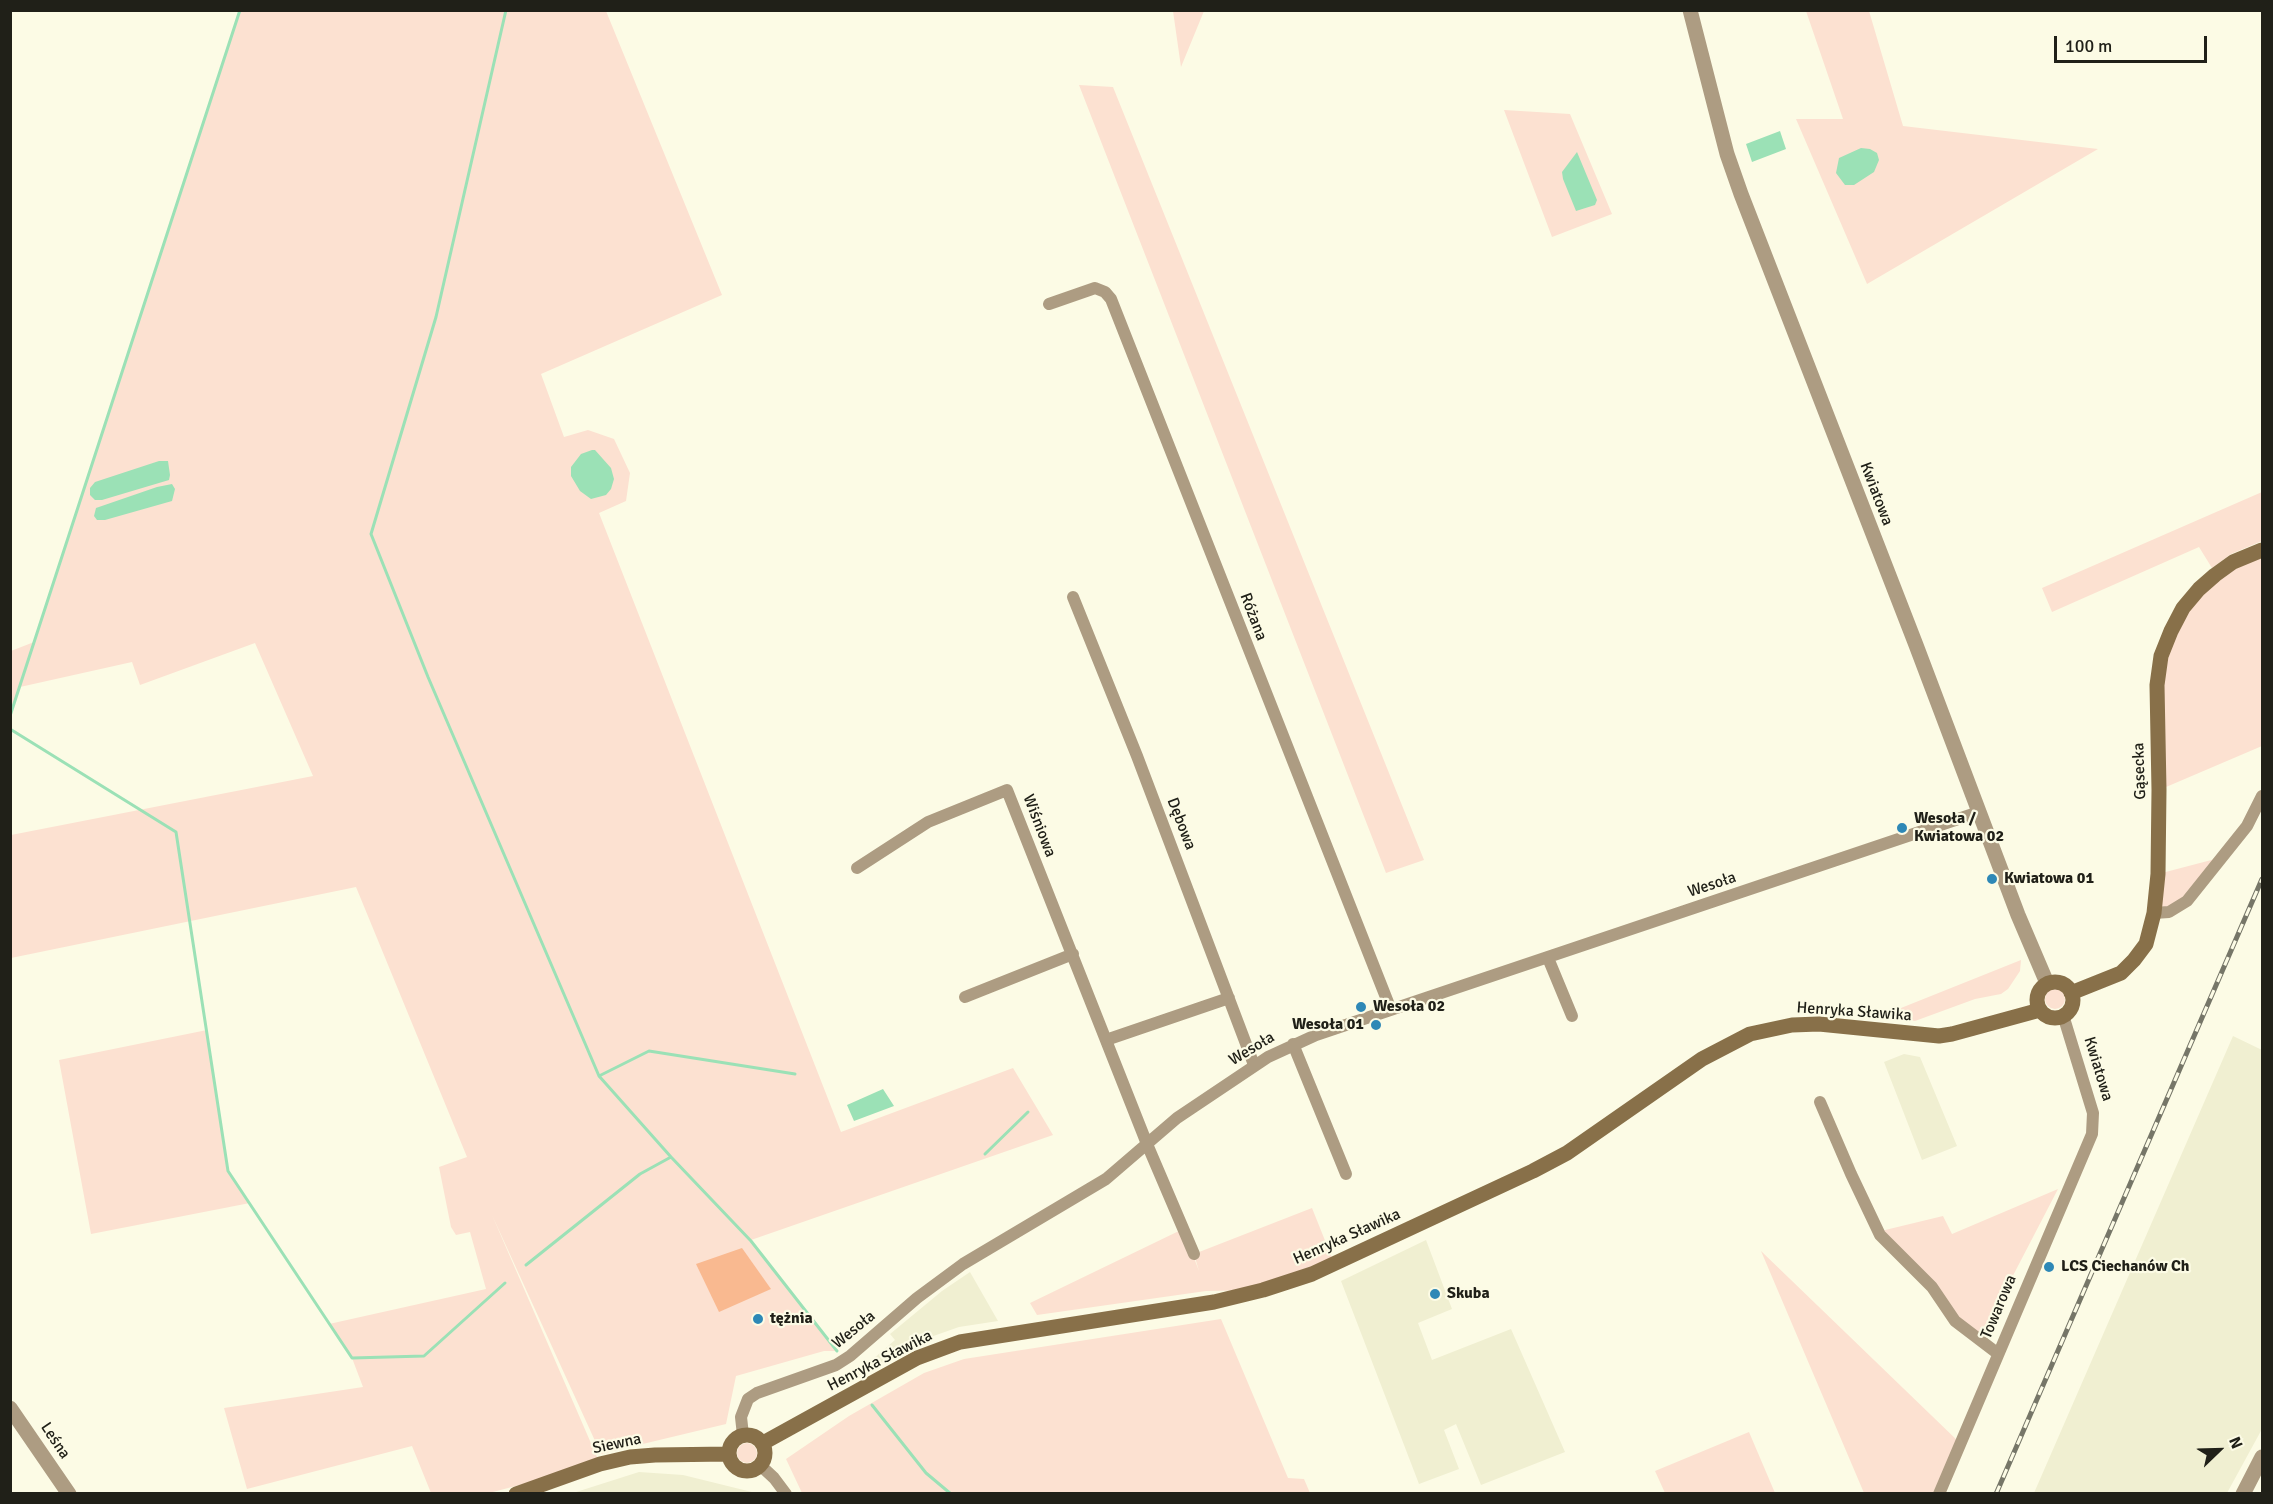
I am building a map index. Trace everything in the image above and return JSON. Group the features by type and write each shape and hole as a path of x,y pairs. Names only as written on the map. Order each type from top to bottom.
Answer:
{"main road":[{"name":"Gąsecka","path":"2071,993 2121,973 2146,944 2154,913 2159,832 2157,694 2161,656 2179,616 2199,589 2233,562 2262,550"},
{"path":"2047,983 2061,983 2071,993 2070,1008 2063,1015 2049,1016 2039,1005 2039,991 2047,983"},
{"name":"Henryka Sławika","path":"763,1443 917,1358 960,1342 1214,1302 1263,1290 1312,1274 1568,1153 1702,1059 1750,1035 1792,1025 1818,1024 1939,1036 1952,1034 2039,1005"},
{"path":"743,1435 754,1436 763,1443 766,1455 760,1465 751,1471 742,1470 732,1464 729,1454 731,1444 743,1435"},
{"name":"Siewna","path":"516,1494 600,1464 630,1457 729,1454"}],"street":[{"name":"Kwiatowa","path":"1690,10 1727,154 1741,194 2018,915 2047,983"},
{"name":"Różana","path":"1049,304 1095,288 1105,292 1111,299 1390,1010"},
{"name":"Dębowa","path":"1073,597 1137,756 1254,1065"},
{"name":"Wiśniowa","path":"857,868 928,822 1008,790 1147,1144 1194,1254"},
{"path":"2154,913 2169,912 2187,901 2219,858 2247,826 2262,796"},
{"name":"Wesoła","path":"743,1435 741,1417 748,1399 757,1393 836,1365 850,1356 917,1298 963,1264 1106,1179 1177,1118 1254,1065 1293,1044 1979,812"},
{"path":"965,997 1073,954"},
{"path":"1548,958 1572,1016"},
{"path":"1106,1040 1229,998"},
{"name":"Kwiatowa","path":"2063,1015 2093,1113 2092,1134"},
{"path":"1293,1044 1346,1174"},
{"path":"1820,1102 1880,1235 1932,1287 1955,1321 1997,1353"},
{"name":"Towarowa","path":"1939,1494 2092,1134"},
{"name":"Leśna","path":"10,1408 69,1494"},
{"path":"2243,1494 2262,1457"},
{"path":"760,1465 771,1473 786,1494"}],"shaded area":[{"path":"240,11 606,11 722,295 541,374 564,437 588,430 614,439 630,473 626,501 599,513 841,1132 1013,1068 1053,1135 751,1240 837,1351 824,1351 736,1376 726,1424 601,1454 492,1215 600,1464 489,1493 431,1493 412,1446 247,1489 224,1408 363,1387 352,1358 329,1324 486,1289 470,1232 456,1235 451,1227 439,1167 467,1157 356,887 11,958 11,835 313,776 255,643 140,685 132,662 20,687 11,716 11,651 34,642"},
{"path":"1173,11 1204,11 1181,67"},
{"path":"1806,11 1869,11 1903,126 2098,149 1867,284 1796,119 1843,119"},
{"path":"1079,85 1113,87 1424,860 1386,873"},
{"path":"1504,110 1570,114 1612,214 1552,237"},
{"path":"1780,131 1786,149 1752,162 1746,144"},
{"path":"1861,148 1877,153 1879,160 1874,172 1854,185 1845,185 1836,173 1839,158"},
{"path":"1577,152 1597,200 1595,205 1576,211 1562,172"},
{"path":"595,450 611,468 614,479 606,495 591,499 580,491 571,476 571,467 581,454"},
{"path":"159,461 168,461 169,480 102,500 95,500 90,495 90,488 95,482"},
{"path":"172,484 175,489 172,501 105,520 97,520 94,516 96,508"},
{"path":"2262,492 2262,541 2231,554 2212,568 2199,547 2052,612 2042,588"},
{"path":"2262,550 2262,746 2159,790 2161,656 2199,589"},
{"path":"2219,858 2187,901 2154,913 2158,874"},
{"path":"2021,960 2020,971 2008,989 2001,994 1975,999 1915,1021 1881,1016"},
{"path":"2051,989 2059,989 2065,995 2065,1003 2059,1009 2051,1009 2045,1003 2045,995"},
{"path":"207,1030 228,1171 250,1203 91,1234 59,1060"},
{"path":"2233,1036 2262,1050 2262,1429 2227,1493 2034,1493"},
{"path":"1904,1054 1920,1057 1957,1146 1922,1160 1884,1062"},
{"path":"883,1089 894,1106 854,1121 847,1105"},
{"path":"2058,1189 1980,1339 1961,1322 1881,1231 1943,1216 1952,1234"},
{"path":"1312,1208 1334,1263 1263,1290 1206,1291 1037,1315 1030,1303 1183,1229 1199,1271 1194,1254"},
{"path":"1426,1240 1452,1309 1418,1323 1432,1360 1511,1329 1565,1452 1481,1485 1456,1424 1444,1430 1459,1469 1419,1484 1341,1281"},
{"path":"742,1248 771,1289 719,1312 696,1264"},
{"path":"1761,1251 1960,1443 1939,1493 1864,1493"},
{"path":"970,1272 998,1321 959,1327 922,1340 858,1376 857,1373 895,1340 890,1334 942,1291"},
{"path":"1221,1319 1288,1478 1304,1479 1310,1493 802,1493 786,1459 849,1416 924,1373 964,1359"},
{"path":"1749,1432 1775,1493 1665,1493 1655,1471"},
{"path":"743,1443 751,1443 757,1449 757,1457 751,1463 743,1463 737,1457 737,1449"},
{"path":"639,1472 683,1475 756,1493 573,1493"}],"waterway":[{"path":"10,716 240,10"},
{"path":"506,10 436,317 371,534 428,677 599,1076 671,1157"},
{"path":"10,729 176,832 228,1171 352,1358 424,1356 505,1283"},
{"path":"599,1076 649,1051 795,1074"},
{"path":"985,1154 1028,1112"},
{"path":"526,1265 640,1174 671,1157 751,1241 837,1351"},
{"path":"872,1405 926,1473 951,1494"}],"railway":[{"path":"1996,1494 2262,879"}],"place":[{"name":"Wesoła / Kwiatowa 02","path":"1902,828"},
{"name":"Kwiatowa 01","path":"1992,879"},
{"name":"Wesoła 02","path":"1361,1007"},
{"name":"Wesoła 01","path":"1376,1025"},
{"name":"LCS Ciechanów Ch","path":"2049,1267"},
{"name":"Skuba","path":"1435,1294"},
{"name":"tężnia","path":"758,1319"}]}
